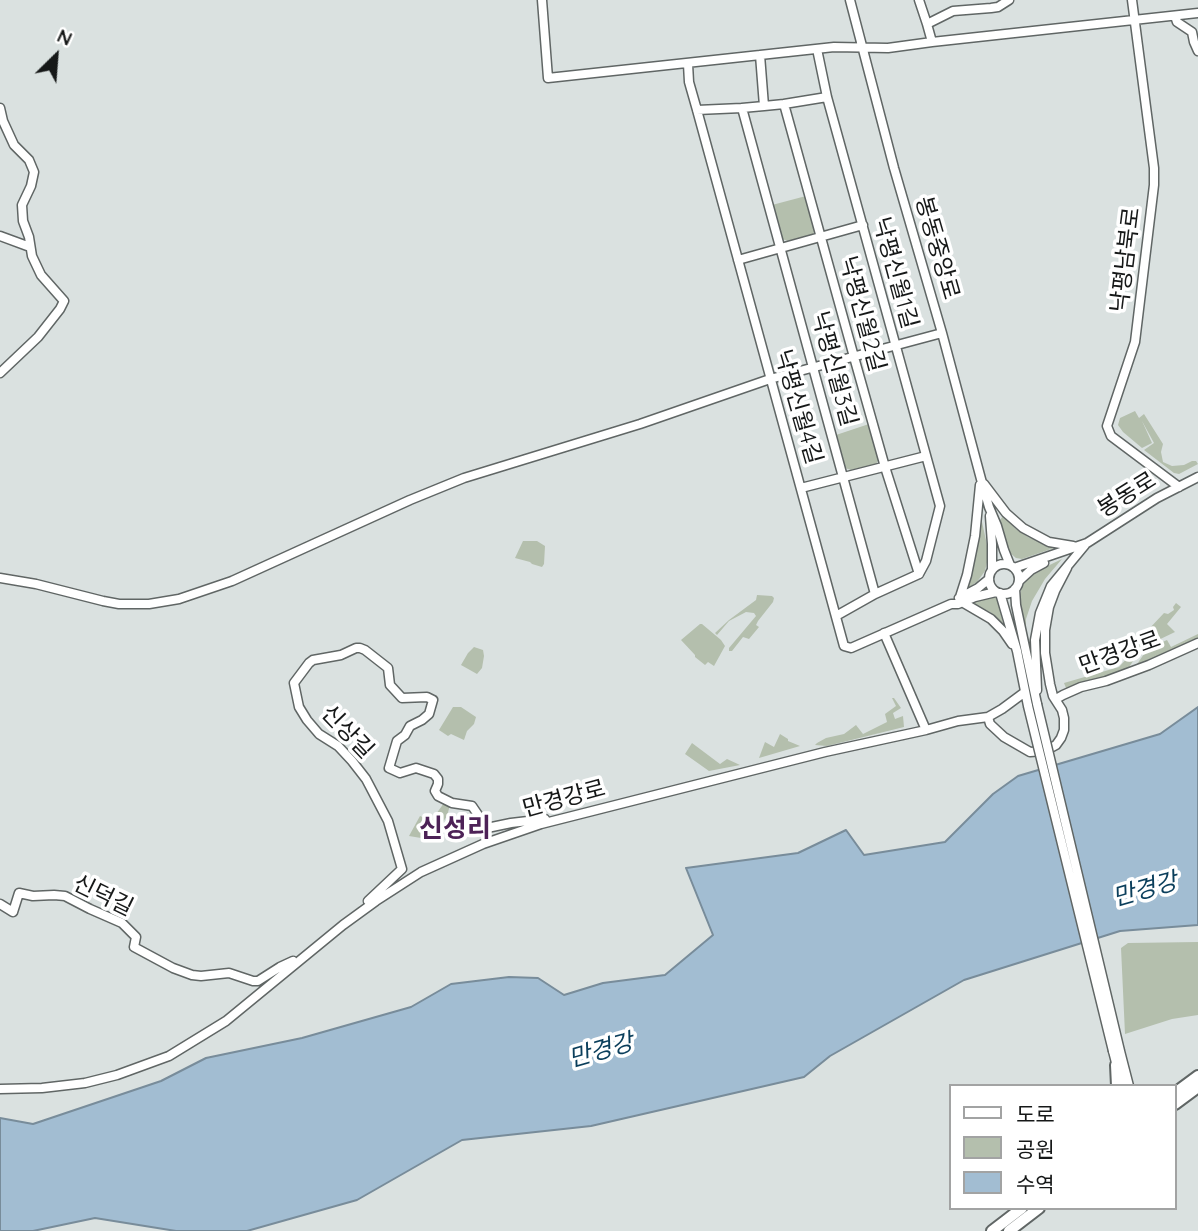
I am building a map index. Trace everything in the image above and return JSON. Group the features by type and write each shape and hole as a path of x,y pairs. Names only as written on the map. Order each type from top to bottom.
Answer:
{"main road":[{"path":"1116,1065 1120,1084"},
{"path":"1177,1092 1198,1076"},
{"path":"1177,1103 1198,1087"},
{"path":"992,1231 1018,1210"},
{"path":"1009,1231 1018,1227 1037,1210"}],"street":[{"path":"542,0 548,78 834,47 888,48 1198,13"},
{"name":"봉동중앙로","path":"850,0 981,479 1004,550 1017,571 1016,604 1033,696"},
{"path":"919,0 932,42"},
{"path":"926,24 953,11 998,7 1009,0"},
{"name":"낙평남북로","path":"1132,0 1154,185 1135,342 1107,426 1111,436 1179,487"},
{"path":"1175,16 1177,22 1192,32 1198,51"},
{"name":"낙평신월1길","path":"817,49 827,97 940,506 926,561 919,574"},
{"path":"760,55 764,106"},
{"name":"낙평신월4길","path":"688,64 696,110 844,646 851,648 951,604 989,579"},
{"path":"696,110 764,106 827,97"},
{"name":"낙평신월2길","path":"784,104 853,357 919,574"},
{"path":"0,108 14,145 29,160 34,172 22,205 32,256 41,275 64,301 38,337 0,373"},
{"name":"낙평신월3길","path":"742,108 876,594"},
{"path":"738,260 863,225"},
{"path":"0,236 30,247"},
{"path":"0,578 119,604 149,604 179,598 232,581 455,482 640,424 770,379 942,333"},
{"path":"801,488 926,456"},
{"name":"봉동로","path":"1012,566 1087,543 1157,498 1198,477"},
{"path":"981,479 1006,513 1023,528 1049,541 1077,547"},
{"path":"981,479 975,536 961,599 996,624 1017,651"},
{"name":"봉동중앙로","path":"989,506 992,544 992,570 989,579"},
{"path":"1033,696 1035,640 1040,613 1051,586 1087,543"},
{"name":"봉동로","path":"1017,585 1031,570 1070,554 1077,547"},
{"path":"992,570 1000,565 1012,566"},
{"path":"988,717 994,729 1030,751 1045,751 1062,738 1062,710 1055,698 1045,653 1045,630 1047,613 1055,590 1067,568"},
{"path":"836,616 919,574"},
{"path":"989,579 998,593 1033,696 1117,1051 1128,1084"},
{"path":"998,593 1011,592 1017,585"},
{"name":"낙평신월4길","path":"961,599 998,593"},
{"path":"884,633 926,730"},
{"name":"만경강로","path":"1055,698 1149,665 1198,643"},
{"name":"신상길","path":"343,925 402,869 388,821 366,779 338,746 319,734 299,707 294,682 313,660 360,648 388,668 390,685 402,698 427,697 433,700 429,714 410,726 405,735 397,741 389,768 393,771 400,773 416,768 434,775 438,779 435,792 438,796 452,803 472,806 486,828 566,817"},
{"path":"1033,696 1045,653"},
{"path":"1033,696 1055,698"},
{"name":"만경강로","path":"0,1089 85,1083 117,1075 169,1056 226,1021 343,925 384,896 443,862 505,836 566,817 825,752 958,721 988,717 1033,696"},
{"name":"신덕길","path":"0,904 13,912 19,893 65,896 122,923 136,936 134,947 192,975 229,973 258,981 303,957"},
{"path":"1116,1065 1117,1051"}],"green space":[{"path":"806,196 815,230 813,234 788,241 782,239 772,205"},
{"path":"1135,411 1139,418 1144,414 1163,444 1163,462 1172,466 1192,461 1198,464 1179,474 1174,473 1144,450 1154,443 1142,421 1152,443 1142,448 1118,425 1120,418"},
{"path":"869,424 880,458 876,464 851,470 845,468 836,435"},
{"path":"1003,516 1028,537 1054,548 1022,559 1016,558 1010,553 1000,520"},
{"path":"982,522 989,554 985,571 977,582 966,589 980,524"},
{"path":"523,541 537,541 545,546 542,567 515,558"},
{"path":"1062,559 1045,579 1032,601 1026,619 1026,641 1020,595 1022,586 1029,575"},
{"path":"757,595 772,596 773,602 758,621 756,625 759,627 749,639 743,637 732,651 729,651 756,616 754,613 746,612 729,621 717,635 715,633 729,620 756,600"},
{"path":"997,597 1002,625 990,612 970,602"},
{"path":"1176,603 1181,607 1167,624 1175,632 1141,651 1131,648 1164,613 1168,614 1174,610"},
{"path":"700,624 725,646 714,666 708,662 705,665 681,640"},
{"path":"1198,634 1198,640 1135,667 1144,654 1158,644 1167,640 1171,647"},
{"path":"474,647 483,650 484,656 482,668 477,674 461,665"},
{"path":"1138,654 1127,670 1066,688 1064,683 1119,667 1129,656"},
{"path":"892,698 901,708 893,713 895,719 903,716 904,727 827,746 815,745 826,738 844,734 856,725 863,734 887,722 885,714 896,706"},
{"path":"453,707 461,707 476,717 464,740 451,734 448,736 439,730"},
{"path":"780,734 800,746 759,758 765,742 774,747"},
{"path":"692,743 720,764 727,759 740,765 709,771 685,754"},
{"path":"444,803 450,805 441,825 432,821 421,838 409,836 420,816 431,821"},
{"path":"1198,942 1198,1015 1172,1019 1125,1034 1121,948 1128,943"}],"water":[{"name":"만경강","path":"1198,707 1198,925 1120,931 964,980 830,1056 804,1077 591,1126 462,1140 357,1200 247,1231 176,1231 95,1218 33,1231 0,1231 0,1118 33,1124 161,1081 206,1058 302,1038 411,1007 451,984 509,977 538,978 564,995 603,983 665,975 713,935 686,868 798,853 846,830 864,855 945,842 993,794 1018,776 1160,734"}],"district":[{"name":"신성리","path":"455,829"}]}
